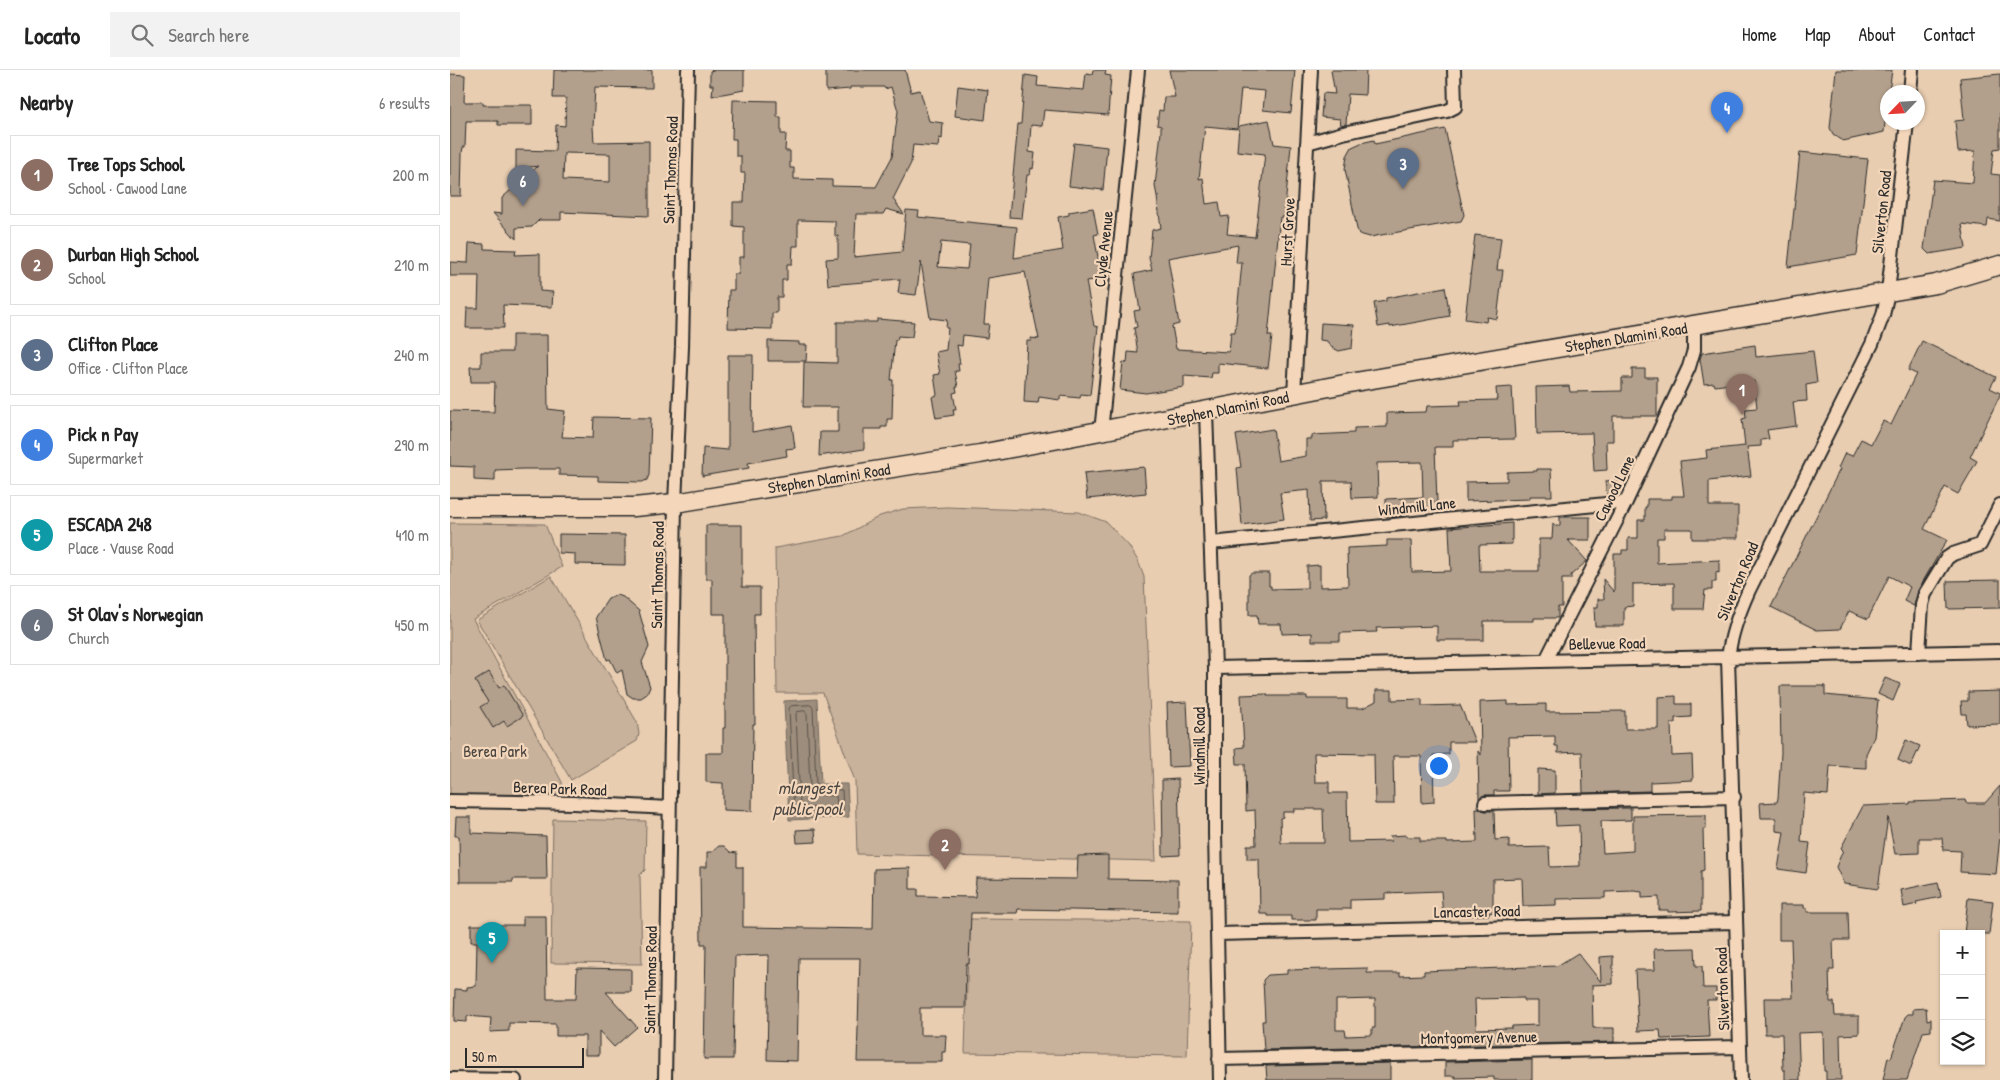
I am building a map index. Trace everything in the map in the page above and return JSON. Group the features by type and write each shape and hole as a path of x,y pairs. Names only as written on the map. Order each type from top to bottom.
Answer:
{"main road":[{"name":"Stephen Dlamini Road","path":"450,507 614,508 675,503 980,454 1294,396 1355,382 1936,284 2000,265"}],"street":[{"name":"Saint Thomas Road","path":"665,1080 675,503 682,347 688,70"},
{"name":"Clyde Avenue","path":"1101,432 1138,70"},
{"name":"Hurst Grove","path":"1294,396 1311,70"},
{"path":"1308,143 1343,132 1438,114 1455,106 1454,70"},
{"path":"1911,85 1912,70"},
{"name":"Silverton Road","path":"1741,1080 1734,797 1728,658 1738,613 1872,344 1883,315 1888,292 1906,130"},
{"name":"Cawood Lane","path":"1546,660 1626,502 1692,360 1694,326"},
{"name":"Windmill Road","path":"1206,412 1215,668 1220,1080"},
{"name":"Windmill Lane","path":"1211,543 1626,502"},
{"path":"1919,653 1922,605 1925,594 1947,558 1953,554 1980,545 2000,505"},
{"name":"Bellevue Road","path":"1215,668 2000,651"},
{"path":"1484,803 1734,797"},
{"name":"Berea Park Road","path":"450,801 574,803 669,808"},
{"name":"Lancaster Road","path":"1218,934 1736,922"},
{"name":"Montgomery Avenue","path":"1219,1059 1740,1048"},
{"path":"450,1079 515,1080"}],"green space":[{"path":"947,507 1079,512 1106,522 1129,546 1138,561 1144,577 1156,861 857,854 855,781 823,693 777,693 775,548 843,536 880,516 903,509"},
{"name":"Berea Park","path":"450,523 545,524 562,567 473,619 562,782 563,797 450,795"},
{"path":"551,576 637,722 639,734 637,741 571,780 477,620"},
{"path":"553,819 646,821 645,870 640,875 642,964 551,963"},
{"path":"969,919 1191,921 1187,1056 965,1053"}],"water":[{"name":"mlangest public pool","path":"817,699 821,784 847,784 849,817 789,820 784,701"}],"building":[{"path":"554,70 652,70 652,88 595,87 593,127 594,142 649,141 649,216 561,212 561,220 539,220 532,227 516,228 516,239 493,213 502,214 502,198 538,166 516,169 516,150 555,151 556,125 565,126 566,98 553,98","holes":["564,153 610,154 610,182 563,180"]},
{"path":"744,70 744,90 712,96 713,85 710,85 710,71"},
{"path":"826,70 905,70 911,92 920,90 929,121 943,123 942,139 939,138 938,147 913,145 911,163 893,199 904,214 886,209 883,214 856,214 854,257 902,252 906,210 919,211 918,217 1017,227 1014,258 1063,250 1058,217 1069,215 1069,212 1093,208 1098,234 1094,235 1102,279 1086,281 1094,326 1098,327 1090,395 1081,394 1080,398 1060,396 1060,400 1039,397 1038,403 1024,402 1027,341 1031,341 1031,338 1039,339 1025,272 988,278 984,324 989,324 987,338 963,335 962,346 957,345 960,364 958,364 959,371 955,371 957,392 953,393 956,409 953,409 954,415 936,418 932,397 937,395 934,375 940,374 936,352 946,350 948,328 946,328 947,320 930,318 921,262 916,295 898,293 900,279 828,285 826,259 838,258 838,236 835,236 835,221 798,220 798,246 793,246 792,264 787,264 787,280 782,280 782,297 777,297 777,313 772,313 772,329 728,328 729,290 734,290 734,274 739,274 739,257 744,257 744,227 733,226 733,202 744,202 745,173 741,173 741,156 736,156 736,139 732,139 733,100 777,101 777,117 781,117 781,134 786,134 785,151 790,151 790,168 794,168 794,179 832,180 832,186 876,187 892,157 898,111 891,87 885,89 884,87 850,87 850,89 826,91","holes":["941,242 970,245 967,269 938,267"]},
{"path":"1093,70 1106,70 1105,75 1111,76 1108,115 1044,110 1042,126 1031,125 1029,152 1035,153 1033,169 1031,168 1030,175 1027,175 1022,218 1009,217 1018,124 1021,124 1025,75 1038,77 1037,86 1084,90 1086,73 1092,74"},
{"path":"1169,70 1295,70 1291,113 1263,110 1265,91 1241,89 1237,129 1205,126 1199,179 1203,178 1206,204 1219,202 1221,217 1229,216 1227,234 1255,237 1265,154 1237,151 1239,126 1269,120 1274,144 1291,146 1284,217 1280,217 1268,336 1272,336 1268,368 1218,363 1218,373 1212,373 1211,378 1184,376 1184,387 1146,393 1120,390 1123,362 1127,363 1128,352 1138,353 1134,328 1137,327 1134,311 1140,310 1134,274 1152,270 1149,258 1152,230 1161,228 1157,197 1160,196 1157,196 1155,186 1161,132 1161,126 1157,125 1159,110 1163,111 1164,97 1175,97","holes":["1238,245 1236,263 1242,263 1235,332 1231,332 1229,352 1176,349 1172,326 1179,324 1168,258"]},
{"path":"1331,70 1366,70 1365,95 1348,94 1346,124 1341,125 1340,119 1321,117 1323,93 1335,94"},
{"path":"1836,70 1892,70 1890,85 1880,85 1880,130 1884,130 1884,132 1843,141 1833,134 1830,128"},
{"path":"450,74 465,75 464,102 483,102 483,105 532,105 532,125 498,125 498,121 466,121 465,147 463,147 462,153 461,196 450,196"},
{"path":"2000,74 2000,148 1994,149 1991,174 2000,175 2000,221 1988,219 1987,227 1962,224 1966,248 1929,254 1924,249 1933,180 1973,183 1975,151 1958,152 1955,121 1964,120 1960,78"},
{"path":"958,86 988,90 985,120 955,116"},
{"path":"1445,129 1464,215 1461,221 1370,237 1359,234 1345,169 1347,156 1352,147 1374,140 1375,144"},
{"path":"1074,143 1107,147 1103,190 1069,186"},
{"path":"1800,152 1868,159 1857,255 1788,267"},
{"path":"1475,235 1501,238 1497,270 1503,270 1497,319 1487,317 1486,322 1465,319"},
{"path":"469,243 484,244 484,249 516,250 515,255 540,254 540,291 553,292 552,307 503,305 504,328 466,328 467,308 478,308 479,276 450,276 450,262 468,263"},
{"path":"1445,287 1450,316 1390,327 1390,325 1378,327 1374,303 1386,301 1386,298"},
{"path":"877,319 914,322 912,337 898,336 897,340 895,340 891,380 893,380 892,419 887,419 887,427 864,429 864,449 819,456 820,432 838,432 838,407 803,407 804,362 837,363 837,322 877,322"},
{"path":"1321,323 1354,325 1352,348 1339,351 1331,347 1327,341 1320,340"},
{"path":"512,335 547,335 548,409 565,411 562,437 593,438 594,417 651,418 649,475 647,480 642,482 598,481 598,476 559,475 559,469 523,469 495,470 495,481 474,480 474,467 450,466 450,411 494,412 495,382 471,382 470,367 481,367 481,352 512,352"},
{"path":"768,341 799,342 799,345 807,345 806,361 768,361"},
{"path":"1922,341 1996,377 1990,388 2000,393 2000,395 1970,457 1977,461 1958,494 1945,487 1924,529 1947,540 1918,590 1914,606 1904,601 1910,587 1889,576 1868,619 1849,611 1840,629 1817,630 1771,607 1840,469 1838,468 1845,453 1852,456 1861,439 1871,444 1883,421 1891,425 1916,374 1908,370"},
{"path":"1755,345 1756,357 1813,351 1817,383 1806,385 1807,401 1793,402 1796,426 1767,430 1769,439 1761,440 1761,446 1747,447 1751,476 1709,481 1709,506 1738,506 1738,538 1692,539 1692,529 1664,529 1664,538 1657,538 1657,563 1719,560 1719,573 1716,572 1716,582 1712,582 1712,590 1705,590 1703,609 1674,609 1674,583 1633,584 1633,606 1624,607 1624,626 1595,626 1594,607 1598,607 1598,599 1604,599 1603,579 1614,592 1614,554 1622,554 1622,550 1628,550 1628,538 1638,538 1638,520 1645,520 1647,499 1672,499 1672,496 1684,496 1680,461 1707,458 1706,450 1745,446 1742,419 1746,418 1745,409 1757,408 1754,381 1715,386 1714,383 1704,384 1700,359 1702,353"},
{"path":"728,355 753,355 752,432 792,425 795,448 786,449 787,456 748,463 749,468 702,476 703,448 728,450"},
{"path":"1632,369 1645,369 1645,377 1657,377 1657,416 1613,416 1613,441 1606,441 1607,470 1594,471 1592,433 1537,434 1536,387 1569,386 1570,392 1622,391 1622,378 1632,378"},
{"path":"1512,387 1515,439 1453,440 1453,447 1435,447 1437,502 1433,502 1433,510 1402,511 1402,516 1386,517 1386,499 1423,497 1422,462 1377,463 1378,497 1352,498 1351,481 1323,481 1324,520 1310,521 1309,490 1280,493 1284,519 1242,525 1237,468 1241,467 1236,435 1273,429 1278,461 1306,456 1306,439 1312,439 1312,435 1354,433 1354,428 1387,427 1387,413 1426,412 1427,406 1461,405 1460,401 1497,400 1496,388"},
{"path":"1144,467 1146,493 1087,499 1084,473"},
{"path":"1537,469 1551,469 1552,496 1530,496 1530,499 1466,501 1466,482 1507,481 1507,472 1537,471"},
{"path":"1618,480 1619,494 1607,495 1605,481"},
{"path":"1560,517 1590,517 1590,540 1568,540 1587,561 1571,575 1571,579 1562,579 1562,607 1558,607 1558,618 1534,618 1534,621 1484,621 1484,640 1437,640 1437,626 1376,628 1377,632 1340,633 1340,641 1312,641 1312,633 1282,634 1281,624 1258,624 1257,615 1249,615 1249,575 1252,573 1269,573 1269,586 1271,586 1271,589 1307,588 1307,566 1320,565 1320,587 1348,586 1347,548 1387,546 1387,540 1411,540 1412,572 1451,571 1449,528 1512,523 1512,544 1479,545 1480,571 1539,571 1539,539 1552,539 1553,523 1555,526 1560,526"},
{"path":"706,525 742,525 742,587 760,587 760,614 754,614 755,724 753,724 752,811 723,810 723,783 706,782 706,753 723,753 723,728 725,728 725,614 712,614 712,579 706,579"},
{"path":"559,534 625,535 625,565 575,564 575,554 559,553"},
{"path":"2000,580 2000,608 1948,609 1947,581"},
{"path":"617,595 623,597 639,611 649,647 642,662 650,687 647,694 641,698 633,698 627,694 622,670 617,673 610,659 607,660 596,617 608,599"},
{"path":"489,672 499,688 504,685 523,716 507,726 504,721 493,728 480,707 488,702 475,681"},
{"path":"1885,678 1900,684 1893,701 1878,694"},
{"path":"1780,686 1825,686 1825,695 1878,700 1874,737 1866,754 1866,768 1830,766 1828,795 1804,793 1801,842 1810,843 1806,873 1778,869 1784,832 1776,831 1776,818 1761,818 1760,803 1777,802 1778,798 1781,753"},
{"path":"1376,690 1392,690 1392,700 1422,699 1422,706 1460,705 1475,742 1449,742 1449,754 1433,755 1434,802 1422,803 1421,756 1393,756 1394,804 1375,804 1374,754 1314,753 1315,782 1329,782 1329,793 1347,793 1348,842 1391,841 1390,836 1407,835 1407,837 1420,837 1420,841 1447,841 1447,843 1477,842 1476,808 1478,808 1485,811 1494,811 1495,840 1509,839 1509,848 1549,847 1550,867 1580,866 1579,825 1556,826 1555,809 1631,808 1631,820 1601,821 1603,853 1633,851 1633,816 1706,815 1706,829 1703,829 1704,870 1701,871 1701,911 1668,912 1668,910 1659,910 1659,897 1642,898 1642,892 1634,891 1605,892 1605,898 1556,899 1556,905 1523,906 1522,878 1493,879 1493,912 1489,913 1489,915 1443,917 1441,891 1385,893 1385,899 1350,900 1350,909 1316,909 1316,920 1291,920 1291,916 1260,914 1259,859 1247,859 1247,845 1256,845 1255,810 1246,811 1245,764 1237,764 1236,748 1244,747 1241,695 1267,694 1267,696 1307,696 1307,699 1347,699 1347,708 1363,708 1376,701","holes":["1294,809 1323,809 1324,843 1281,843 1280,818 1283,817 1283,812 1294,812"]},
{"path":"2000,691 2000,724 1967,725 1966,714 1962,714 1961,701 1968,701 1968,692"},
{"path":"1676,696 1676,704 1691,704 1691,717 1675,718 1675,723 1671,723 1672,756 1692,755 1693,780 1650,782 1650,791 1583,793 1582,752 1558,753 1558,746 1555,746 1555,736 1508,737 1509,791 1494,791 1494,795 1484,795 1479,798 1478,751 1481,755 1480,702 1508,701 1508,705 1546,704 1546,712 1625,711 1625,729 1658,729 1658,697"},
{"path":"1187,702 1190,766 1169,767 1167,703"},
{"path":"1906,740 1920,746 1911,766 1898,760"},
{"path":"1538,769 1555,770 1555,793 1538,794"},
{"path":"1178,779 1180,855 1163,856 1162,780"},
{"path":"2000,786 2000,836 1996,874 1960,872 1961,851 1943,850 1942,838 1919,838 1919,853 1895,854 1888,817 1878,889 1844,884 1836,867 1843,850 1841,848 1863,806 1965,800 1966,803 1985,803"},
{"path":"456,817 471,817 471,833 546,836 547,879 513,879 513,882 460,882 459,836 455,836"},
{"path":"815,829 816,842 797,843 796,830"},
{"path":"719,846 724,846 730,852 737,853 737,867 743,867 743,927 873,929 874,869 910,868 910,889 918,889 918,896 975,897 976,878 1077,879 1078,856 1108,855 1108,879 1178,880 1178,912 1018,909 1017,913 971,913 969,964 966,964 965,1008 920,1008 920,1035 946,1035 945,1052 942,1052 942,1062 857,1062 860,958 799,958 797,1061 767,1060 769,955 735,956 733,1059 704,1059 706,944 701,944 700,867 707,867 707,852 712,852"},
{"path":"1938,882 1941,897 1916,902 1917,904 1904,907 1901,890"},
{"path":"1968,898 1993,901 1989,934 1985,934 1985,930 1964,930"},
{"path":"1779,905 1804,905 1804,908 1807,908 1807,912 1848,912 1849,940 1833,940 1834,970 1829,970 1830,1002 1834,1002 1835,1016 1859,1016 1859,1034 1840,1035 1841,1080 1826,1080 1823,1032 1798,1033 1800,1080 1785,1080 1782,1034 1765,1034 1764,998 1793,998 1791,940 1779,940"},
{"path":"523,916 546,916 547,999 576,999 577,968 631,969 631,992 606,992 637,1027 614,1047 599,1031 599,1055 585,1055 585,1036 556,1036 556,1024 509,1023 509,1031 490,1032 491,1018 467,1016 467,1022 454,1021 455,989 467,990 467,987 476,986 477,942 471,942 471,925 523,925"},
{"path":"1695,948 1696,966 1702,966 1703,988 1716,988 1716,1000 1707,1000 1709,1037 1661,1039 1660,1030 1638,1031 1635,970 1655,970 1654,949"},
{"path":"1578,953 1601,982 1600,957 1613,956 1613,984 1592,985 1593,1028 1614,1028 1614,1042 1264,1050 1262,1021 1265,1021 1263,980 1268,975 1287,974 1287,970 1367,968 1367,973 1400,973 1400,976 1424,975 1424,971 1557,966","holes":["1524,998 1524,1001 1538,1001 1538,1025 1476,1029 1475,999","1375,999 1375,1028 1372,1028 1372,1035 1346,1036 1345,1030 1336,1030 1336,1000"]},
{"path":"1926,1008 1927,1020 1931,1019 1931,1031 1923,1032 1907,1080 1883,1080 1888,1057 1891,1058 1905,1017 1908,1014 1913,1014 1913,1009"},
{"path":"1532,1060 1532,1080 1494,1080 1494,1077 1455,1078 1455,1076 1445,1076 1445,1062"},
{"path":"1390,1063 1390,1080 1267,1080 1266,1066"}],"place":[{"name":"Pick n Pay","path":"1727,133"},
{"name":"Clifton Place","path":"1403,189"},
{"name":"St Olav's Norwegian","path":"523,206"},
{"name":"Tree Tops School","path":"1742,415"},
{"name":"Durban High School","path":"945,870"},
{"name":"ESCADA 248","path":"492,963"}]}
